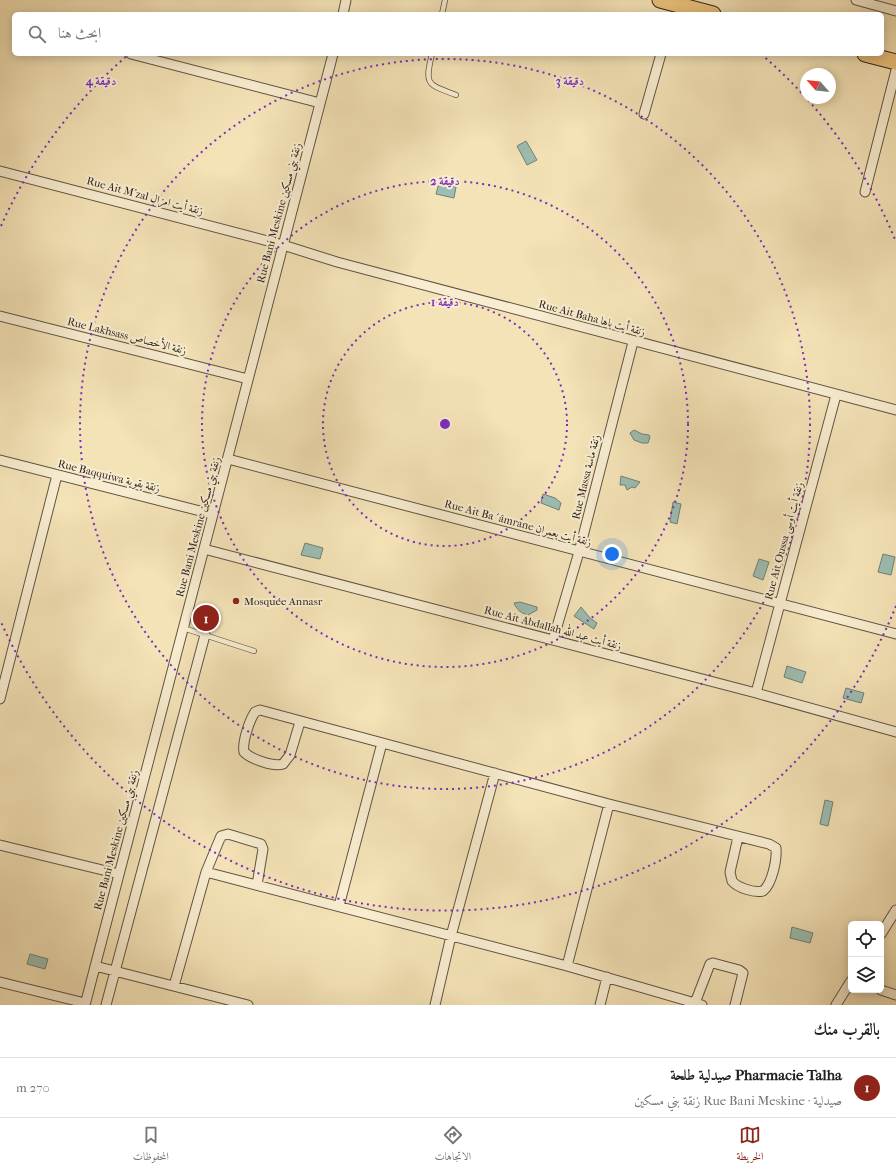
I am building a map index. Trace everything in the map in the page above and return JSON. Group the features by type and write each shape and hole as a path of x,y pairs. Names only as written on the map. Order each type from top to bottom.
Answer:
{"main road":[{"path":"667,4 704,12"},
{"path":"873,56 896,62"}],"street":[{"path":"343,12 346,0"},
{"path":"856,0 896,11"},
{"path":"139,56 320,103"},
{"name":"Rue Bani Meskine زنقة بني مسكين","path":"85,1004 332,56"},
{"path":"644,114 660,56"},
{"path":"865,192 896,70"},
{"name":"Rue Ait M'zal زنقة أيت امزال","path":"0,171 283,245"},
{"name":"Rue Ait Baha زنقة أيت باها","path":"283,245 330,260 633,342 896,410"},
{"name":"Rue Lakhsass زنقة الأخصاص","path":"0,316 248,379"},
{"name":"Rue Massa زنقة ماسة","path":"553,640 579,552 633,342"},
{"name":"Rue Ait Oussa زنقة أيت أوسى","path":"756,693 836,395"},
{"name":"Rue Ait Ba´âmrane زنقة أيت بعمران","path":"228,459 896,634"},
{"name":"Rue Baqquiwa زنقة بقوية","path":"0,460 212,514"},
{"path":"0,699 57,475"},
{"name":"Rue Ait Abdallah زنقة أيت عبد الله","path":"204,549 756,693 896,732"},
{"path":"106,1005 205,635"},
{"path":"300,722 290,755 282,764 275,765 248,756 244,752 252,718 257,711 300,722 382,743 610,804 769,844 776,848 776,855 770,882 763,891 739,887 732,881 730,872 738,837"},
{"path":"339,906 382,743"},
{"path":"435,1005 451,936 495,773"},
{"path":"568,966 610,804"},
{"path":"174,986 206,872 221,836 228,834 258,843 263,846 257,885"},
{"path":"0,844 119,874"},
{"path":"206,872 568,966 698,1004 706,970 710,964 739,970 743,973 735,1005"},
{"path":"884,929 896,910"},
{"path":"95,966 248,1005"},
{"path":"600,1005 607,977"},
{"path":"0,982 85,1004"},
{"path":"836,1005 848,986"},
{"path":"884,991 896,995"}],"lane":[{"path":"442,12 445,0"},
{"path":"431,56 427,73 430,82 433,86 456,95"},
{"path":"183,628 254,651"}],"water":[{"path":"526,141 537,160 527,165 517,146"},
{"path":"439,183 456,187 454,198 436,194"},
{"path":"634,430 642,434 649,435 650,437 648,443 642,443 634,440 630,433"},
{"path":"621,476 640,482 635,488 632,487 627,490 625,485 620,485"},
{"path":"543,494 555,498 561,503 559,510 541,503"},
{"path":"673,502 681,504 677,524 670,522"},
{"path":"305,543 323,548 320,559 301,555"},
{"path":"883,554 895,557 891,575 878,572"},
{"path":"759,559 769,562 763,580 753,576"},
{"path":"520,602 537,607 537,610 528,615 523,613 514,603"},
{"path":"581,607 590,618 597,623 594,629 574,616"},
{"path":"787,666 806,672 802,683 784,677"},
{"path":"846,688 864,693 861,703 843,698"},
{"path":"825,800 833,802 828,826 820,824"},
{"path":"792,927 813,933 810,943 790,938"},
{"path":"30,954 48,959 45,969 27,964"}],"place":[{"name":"Mosquée Annasr","path":"236,601"},
{"name":"Pharmacie Talha صيدلية طلحة","path":"206,618"}]}
